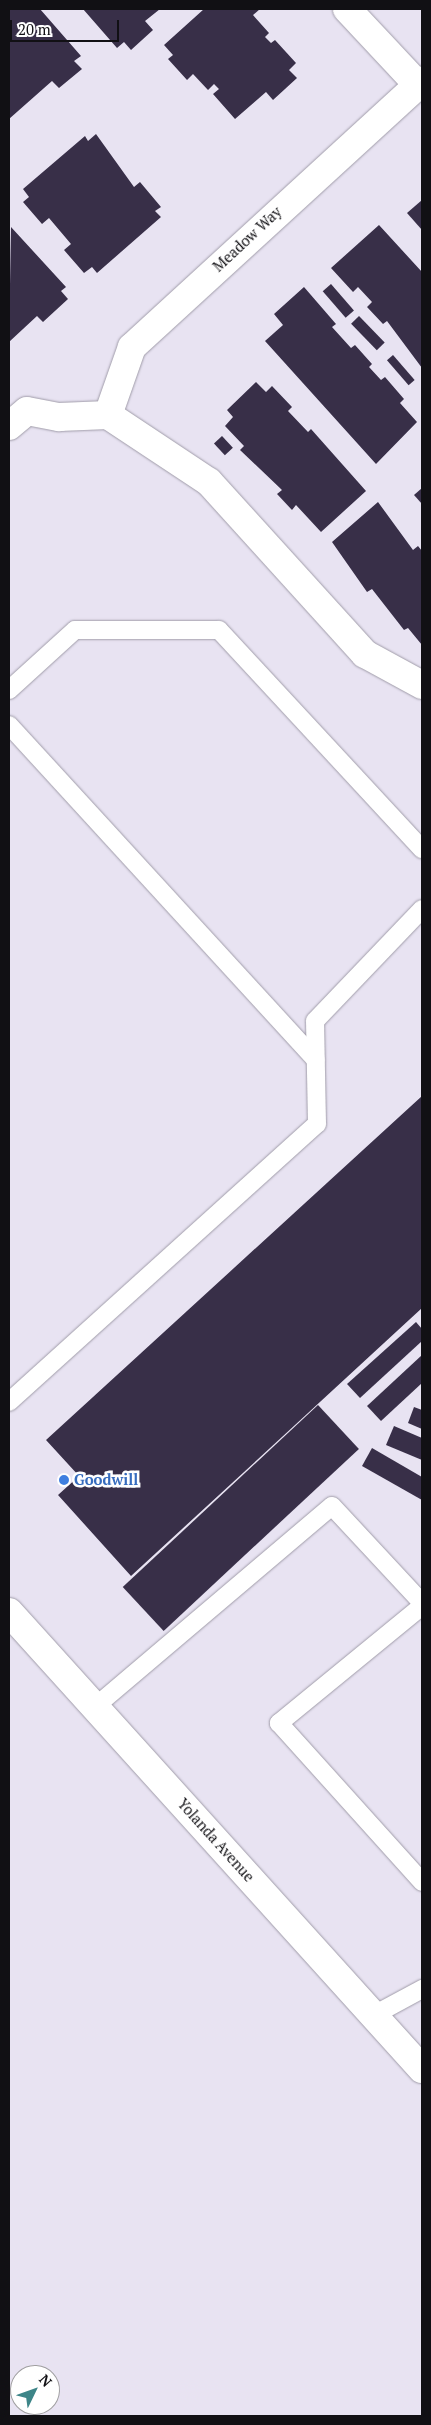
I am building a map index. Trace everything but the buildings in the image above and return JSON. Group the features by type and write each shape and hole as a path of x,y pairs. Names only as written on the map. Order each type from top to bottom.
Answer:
{"street":[{"name":"Meadow Way","path":"108,415 132,348 420,83 347,9"},
{"path":"9,426 27,411 59,417 108,415 208,482 365,654 422,685"},
{"name":"Yolanda Avenue","path":"9,1612 96,1706 422,2069"}],"lane":[{"path":"9,690 76,630 219,630 422,849"},
{"path":"9,725 316,1060"},
{"path":"9,1402 317,1124 315,1021 422,909"},
{"path":"96,1706 332,1506 422,1605 280,1723 422,1882"},
{"path":"374,2015 422,1989"}],"place":[{"name":"Goodwill","path":"64,1480"}]}
